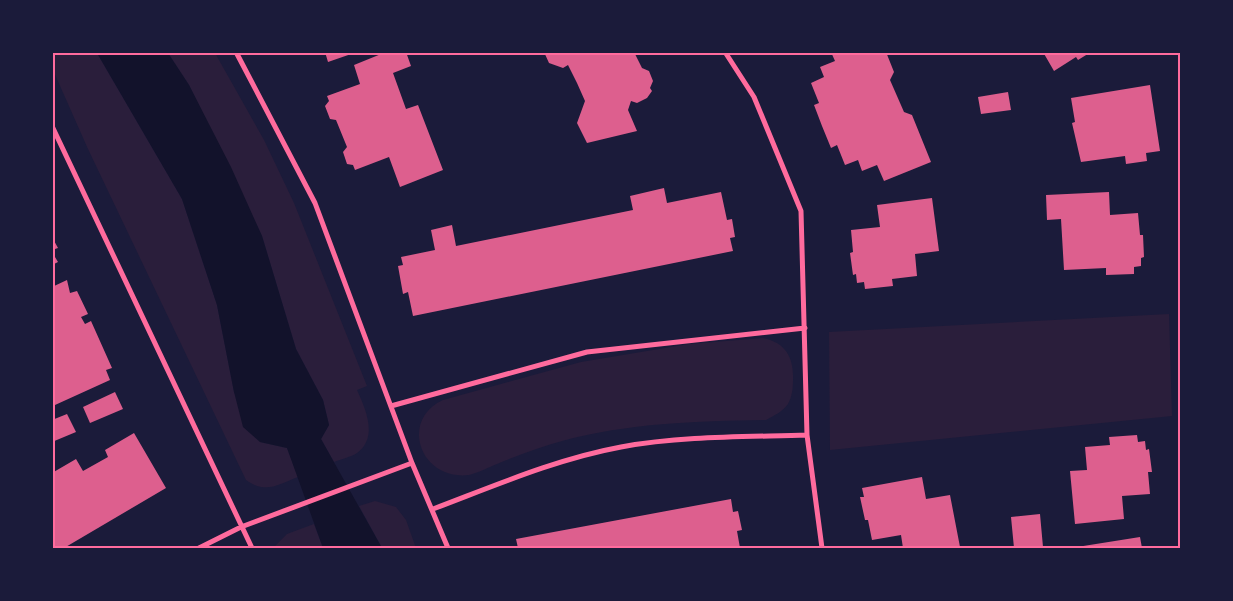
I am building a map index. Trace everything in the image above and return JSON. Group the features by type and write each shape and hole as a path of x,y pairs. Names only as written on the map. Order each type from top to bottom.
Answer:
{"street":[{"path":"236,52 315,203 412,463 448,548"},
{"path":"725,52 754,96 801,211 807,435 822,548"},
{"path":"52,126 252,548"},
{"path":"391,406 587,352 805,328"},
{"path":"432,509 562,462 621,447 686,440 807,435"},
{"path":"199,548 241,527 412,463"}],"shaded area":[{"path":"52,53 97,53 182,199 217,305 234,392 260,442 287,448 298,477 272,487 260,487 246,480 88,149 53,70"},
{"path":"97,53 168,53 189,85 231,167 262,236 296,349 323,400 329,425 321,439 382,548 323,548 287,448 260,442 243,427 234,392 217,305 182,199"},
{"path":"168,53 215,53 264,140 294,203 367,386 357,390 366,414 369,431 364,446 352,456 334,462 321,439 329,425 323,400 296,349 262,236 189,85"},
{"path":"1169,314 1172,416 830,450 829,332"},
{"path":"763,338 771,340 783,348 790,359 793,373 792,392 788,404 781,411 766,420 689,422 612,430 546,446 469,475 452,474 438,469 428,459 421,447 419,434 422,421 429,409 443,400 581,362 689,344"},
{"path":"375,501 396,507 406,520 416,548 382,548 359,506"},
{"path":"314,524 323,548 273,548 287,534"}],"building":[{"path":"325,52 354,52 354,53 328,62"},
{"path":"386,52 406,52 411,66 393,73 406,109 418,105 443,170 400,187 389,157 355,170 353,165 347,164 343,152 347,147 336,120 330,119 325,106 329,101 327,96 360,84 354,65"},
{"path":"544,52 634,52 642,68 649,71 653,81 650,88 652,91 647,98 637,103 631,101 628,110 637,131 587,143 577,123 585,101 577,83 568,65 563,68 549,63"},
{"path":"831,52 886,52 894,72 890,80 904,112 912,115 931,162 884,181 877,165 862,171 858,160 845,165 837,145 831,148 814,105 819,103 811,83 824,77 820,67 835,61"},
{"path":"1043,52 1091,52 1078,60 1076,57 1054,71"},
{"path":"1150,85 1160,151 1146,153 1147,161 1126,164 1125,156 1081,162 1072,123 1075,122 1071,98"},
{"path":"1008,92 1011,110 981,114 978,97"},
{"path":"664,188 667,203 721,192 727,220 732,219 735,237 730,238 733,251 413,316 408,292 403,294 398,266 403,265 401,257 435,250 431,230 452,225 456,246 633,210 630,196"},
{"path":"1109,192 1110,215 1138,213 1140,235 1143,235 1144,257 1141,258 1141,266 1134,267 1134,274 1106,275 1106,268 1064,270 1061,219 1047,220 1046,195"},
{"path":"932,198 939,251 915,254 917,276 892,279 893,286 865,289 864,282 857,283 856,274 853,275 850,253 853,252 851,230 880,227 877,205"},
{"path":"52,237 58,248 52,250"},
{"path":"52,257 55,257 58,262 52,265"},
{"path":"67,280 70,293 77,291 88,314 81,317 85,324 91,321 112,368 106,370 110,380 55,405 52,399 52,287"},
{"path":"115,392 123,409 90,423 83,407"},
{"path":"67,414 76,432 52,442 52,420"},
{"path":"134,433 166,488 64,548 52,548 52,473 76,459 83,471 108,457 105,450"},
{"path":"1137,435 1138,442 1145,441 1146,450 1149,449 1152,472 1148,472 1150,494 1122,496 1124,519 1075,524 1070,471 1087,470 1085,447 1110,445 1109,437"},
{"path":"922,477 926,499 950,495 960,547 903,548 901,535 872,540 868,520 865,520 860,497 864,497 862,488"},
{"path":"731,499 733,512 738,511 742,530 737,531 740,548 518,548 516,539"},
{"path":"1040,514 1043,547 1014,548 1011,517"},
{"path":"1140,537 1142,548 1077,548 1077,547"}]}
